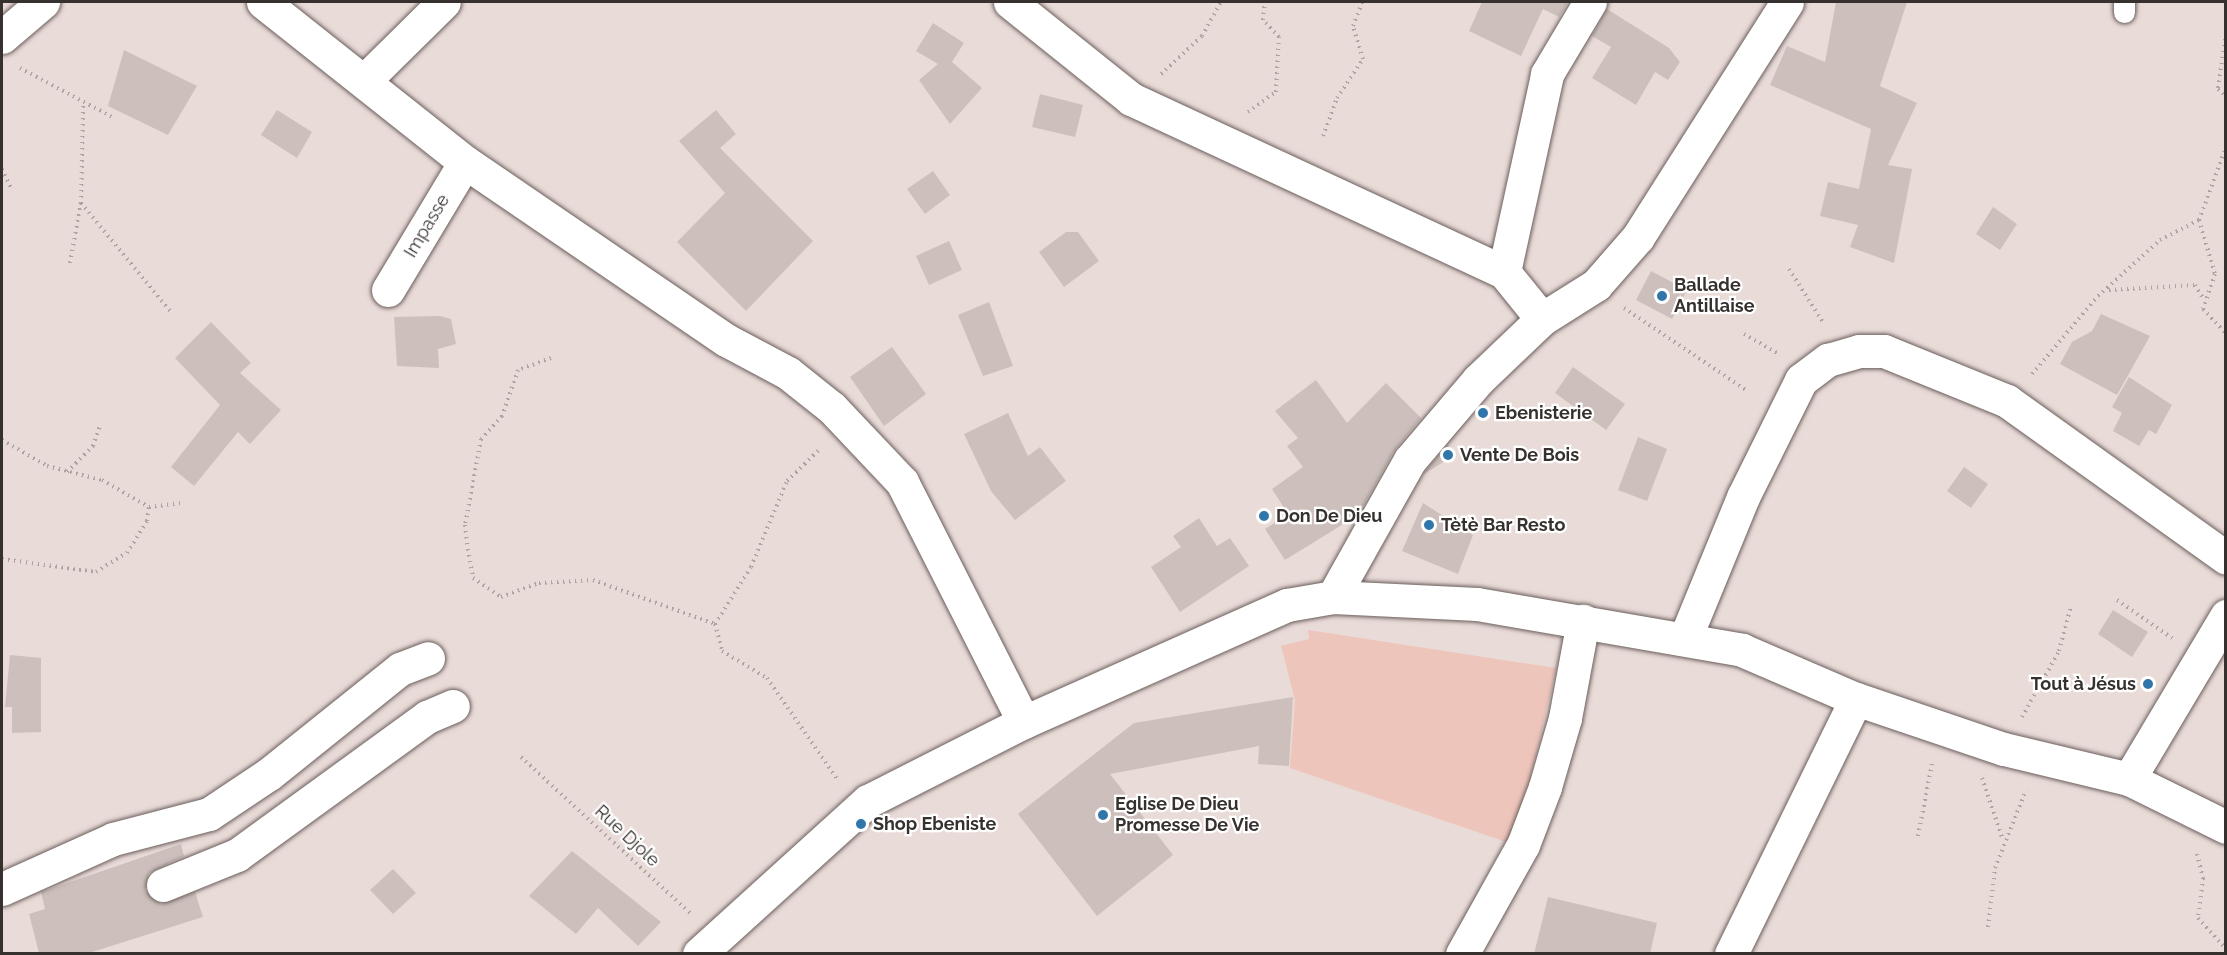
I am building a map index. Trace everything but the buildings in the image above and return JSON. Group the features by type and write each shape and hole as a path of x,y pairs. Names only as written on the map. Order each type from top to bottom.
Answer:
{"street":[{"path":"7,50 43,2"},
{"path":"263,2 465,162 726,340 788,373 832,408 902,482 1024,722"},
{"path":"364,81 444,2"},
{"path":"1010,2 1131,99 1216,136 1504,272 1542,319"},
{"path":"1504,272 1547,74 1590,2"},
{"path":"1333,597 1410,460 1478,380 1542,319 1596,285 1638,237 1787,2"},
{"name":"Impasse","path":"388,290 465,162"},
{"path":"1686,636 1743,497 1800,380 1828,360 1860,351 1884,351 2007,401 2226,558"},
{"path":"707,944 868,801 1024,722 1287,605 1333,597 1420,598 1686,636 1742,650 1856,699 1996,746 2040,760 2129,779 2226,827"},
{"path":"2129,779 2226,616"},
{"path":"1462,954 1522,845 1545,787 1565,718 1583,621"},
{"path":"2,889 113,839 209,814 278,768 400,669 428,658"},
{"path":"1731,954 1856,699"},
{"path":"163,885 237,855 427,717 453,705"}],"path":[{"path":"1158,78 1202,36 1221,2"},
{"path":"1216,136 1276,92 1279,37 1263,20 1265,2"},
{"path":"1323,136 1337,98 1363,58 1353,26 1362,2"},
{"path":"2226,33 2218,89 2226,96"},
{"path":"7,50 83,106 112,117"},
{"path":"70,263 81,200 83,106"},
{"path":"2226,147 2199,220 2215,274 2204,300 2203,309 2226,334"},
{"path":"2,169 11,188"},
{"path":"81,200 171,312"},
{"path":"2007,401 2097,296 2108,290 2160,240 2199,220"},
{"path":"1789,268 1823,323 1860,351"},
{"path":"1596,285 1651,330 1746,390"},
{"path":"2108,290 2195,285 2204,300"},
{"path":"551,358 518,370 502,416 481,439 465,525 473,578 501,597 539,583 610,583 629,596 715,624"},
{"path":"832,408 823,447 787,481 751,567 715,624 722,651 767,678 835,779 868,801"},
{"path":"67,472 93,446 100,426"},
{"path":"2,440 67,472 102,480 149,507 183,503"},
{"path":"2,559 96,572 127,553 147,521 149,507"},
{"path":"2117,600 2171,636 2195,667"},
{"path":"2003,841 1994,804 1981,785 1996,746 2059,651 2071,606"},
{"path":"1918,836 1937,725"},
{"name":"Rue Djole","path":"520,757 707,944"},
{"path":"1988,927 2003,841 2040,760"},
{"path":"2186,807 2203,878 2198,918 2226,949"}],"shaded area":[{"path":"1308,630 1556,668 1515,845 1290,768 1295,700 1281,646 1309,639"}],"place":[{"name":"Ballade Antillaise","path":"1662,296"},
{"name":"Ebenisterie","path":"1483,413"},
{"name":"Vente De Bois","path":"1448,455"},
{"name":"Don De Dieu","path":"1264,516"},
{"name":"Tètè Bar Resto","path":"1429,525"},
{"name":"Tout à Jésus","path":"2148,684"},
{"name":"Eglise De Dieu Promesse De Vie","path":"1103,815"},
{"name":"Shop Ebeniste","path":"861,824"}]}
